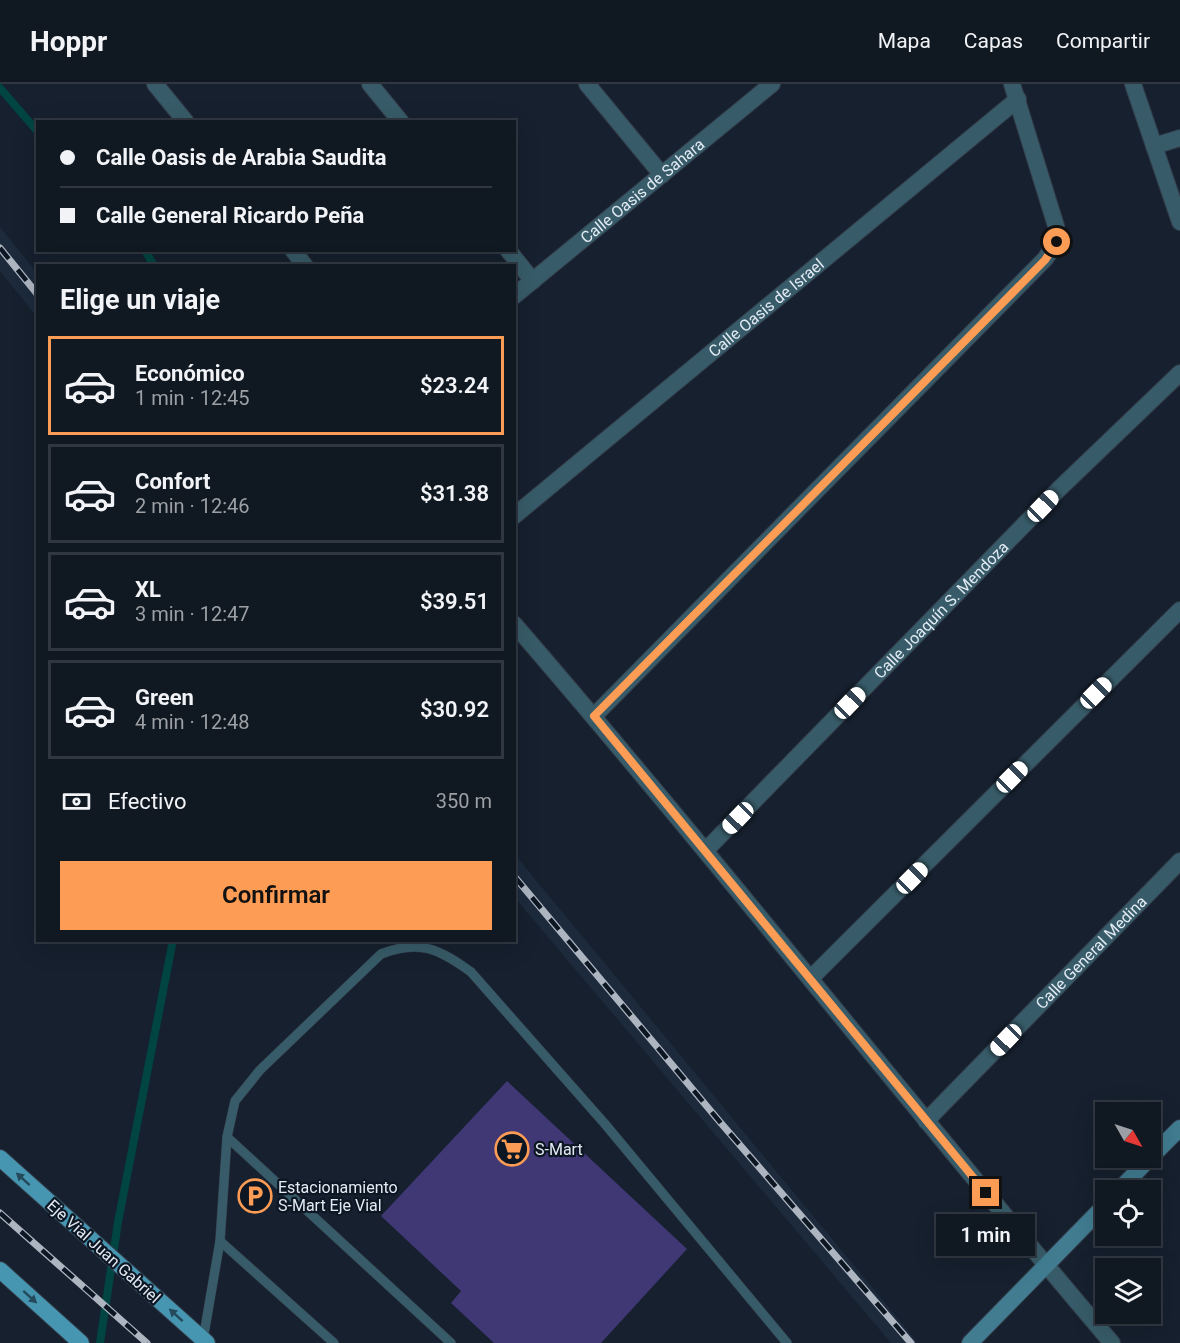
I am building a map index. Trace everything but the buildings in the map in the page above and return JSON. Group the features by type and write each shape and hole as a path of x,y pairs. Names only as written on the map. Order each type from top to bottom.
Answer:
{"main road":[{"path":"1161,1147 1180,1128"},
{"name":"Eje Vial Juan Gabriel","path":"0,1158 205,1341"},
{"path":"1129,1180 1140,1168"},
{"path":"970,1343 1095,1215"},
{"path":"0,1270 81,1343"}],"street":[{"path":"155,84 184,120"},
{"path":"370,84 399,120"},
{"path":"587,84 662,175"},
{"name":"Calle Oasis de Sahara","path":"516,294 772,84"},
{"path":"1133,84 1180,222"},
{"path":"594,716 1045,260 1057,242 1056,226 1015,91"},
{"name":"Calle Oasis de Israel","path":"516,514 1015,91"},
{"path":"1154,146 1180,138"},
{"path":"510,252 533,281"},
{"name":"Calle Joaquín S. Mendoza","path":"706,850 1059,489 1180,373"},
{"path":"811,978 1180,610"},
{"path":"516,626 706,850 926,1121 1112,1343"},
{"name":"Calle General Medina","path":"926,1121 1180,861"}],"lane":[{"path":"205,1341 220,1241 227,1137 235,1101 260,1070 381,954 400,947 419,945 447,955 471,972 502,1005 605,1124 787,1343"},
{"path":"227,1137 451,1343"},
{"path":"220,1241 334,1343"}],"shaded area":[{"path":"0,227 36,272 36,316 0,271"},
{"path":"516,855 918,1343 891,1343 516,899"}],"waterway":[{"path":"0,88 36,130"},
{"path":"146,252 153,264"},
{"path":"100,1343 118,1222 173,942"}],"railway":[{"path":"0,248 36,293"},
{"path":"516,878 720,1122 911,1343"},
{"path":"0,1213 147,1343"}],"place":[{"name":"S-Mart","path":"512,1149"},
{"name":"Estacionamiento S-Mart Eje Vial","path":"255,1196"}],"route":[{"path":"986,1193 594,716 1045,260 1057,242"}]}
